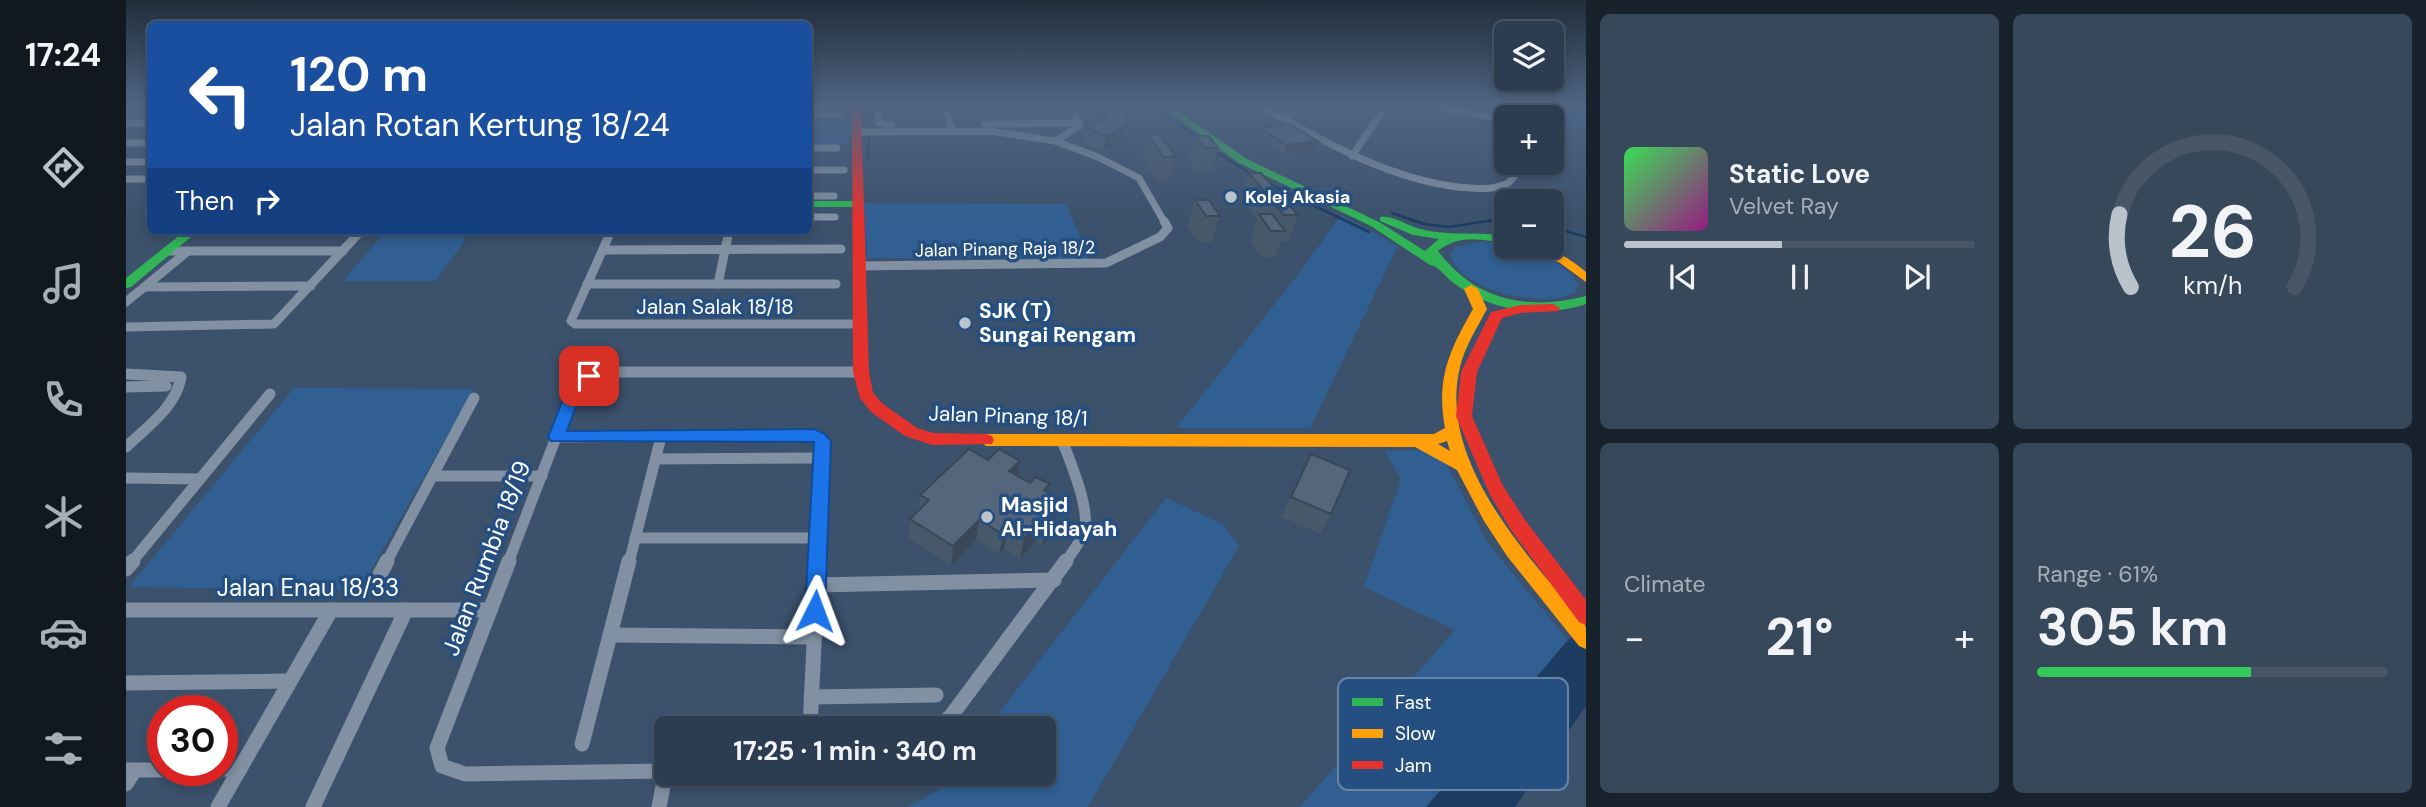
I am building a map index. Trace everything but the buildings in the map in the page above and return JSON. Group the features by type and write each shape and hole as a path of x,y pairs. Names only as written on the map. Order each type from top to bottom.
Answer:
{"main road":[{"name":"Jalan Pinang 18/1","path":"856,144 861,372 865,394 877,408 911,432 922,437 956,440 1418,440 1437,439 1451,432"},
{"path":"1224,144 1243,160 1375,224 1471,289 1511,303 1553,308"},
{"path":"1236,144 1273,169 1401,227 1449,237 1468,235 1494,238"},
{"path":"812,204 858,204"},
{"path":"126,285 187,235"},
{"path":"1434,262 1431,251 1436,243 1449,237"},
{"path":"1562,259 1586,278"},
{"path":"1471,289 1480,309 1451,371 1447,405 1451,432 1489,512 1569,607 1586,616"},
{"path":"1584,303 1521,309 1496,315 1469,372 1464,416 1495,488 1569,607 1586,640"},
{"path":"1418,440 1465,466"}],"street":[{"name":"Jalan Pinang Raja 18/2","path":"859,266 1106,263 1167,232 1168,228 1139,178 1098,157 1062,144"},
{"path":"1329,144 1376,166 1432,181 1475,188 1510,182 1514,175"},
{"path":"1352,156 1360,144"},
{"path":"812,148 837,148"},
{"path":"126,162 147,162"},
{"path":"812,170 844,170"},
{"path":"126,179 147,179"},
{"path":"812,196 834,196"},
{"path":"812,217 835,217"},
{"path":"126,327 263,326 279,320 357,235"},
{"path":"609,235 587,284 836,284"},
{"path":"718,284 728,235"},
{"path":"603,250 841,249"},
{"path":"167,251 343,251"},
{"path":"126,302 188,251"},
{"name":"Jalan Salak 18/18","path":"587,284 571,321 580,325 861,324"},
{"path":"145,286 311,286"},
{"name":"Jalan Rumbia 18/19","path":"654,771 465,774 442,766 437,748 576,385 600,372 861,372"},
{"path":"126,374 177,375 181,377 181,384 176,396 126,447"},
{"path":"126,387 166,386"},
{"path":"126,569 270,394"},
{"path":"373,588 474,398"},
{"path":"557,437 814,435 823,442 810,716"},
{"path":"582,744 661,437"},
{"path":"951,716 1054,580 1085,530 1077,485 1062,440"},
{"path":"656,459 822,458"},
{"path":"433,476 542,476"},
{"path":"126,478 200,479"},
{"path":"635,538 818,538"},
{"path":"816,585 1054,580"},
{"name":"Jalan Enau 18/33","path":"126,610 490,610"},
{"path":"218,807 331,610"},
{"path":"313,807 406,610"},
{"path":"610,635 814,637"},
{"path":"126,683 290,681"},
{"path":"811,697 936,695"},
{"path":"129,774 147,771"},
{"path":"659,807 664,786"}],"shaded area":[{"path":"864,203 1066,204 1089,259 867,258"},
{"path":"1341,215 1398,246 1310,428 1176,428 1297,276"},
{"path":"383,235 468,235 436,281 343,281"},
{"path":"1480,242 1494,244 1494,259 1550,259 1569,272 1578,283 1577,291 1564,297 1546,299 1505,294 1485,287 1468,278 1456,266 1450,253 1455,247"},
{"path":"294,388 474,389 360,590 129,587"},
{"path":"1424,450 1447,465 1487,542 1568,640 1536,678 1413,678 1455,630 1364,587 1401,479 1385,451"},
{"path":"1166,498 1223,524 1239,546 1088,807 908,807 942,786 1056,786 1056,716 996,716"},
{"path":"1586,627 1586,706 1568,732 1568,678 1536,678 1568,640"},
{"path":"1338,764 1338,790 1440,790 1426,807 1300,807"},
{"path":"1440,790 1527,790 1515,807 1426,807"}],"waterway":[{"path":"868,158 869,144"},
{"path":"1218,153 1251,174"},
{"path":"1267,183 1369,232"},
{"path":"1392,213 1424,224 1449,227 1494,220"},
{"path":"1564,231 1586,237"}],"traffic: fast":[{"path":"1218,144 1243,161 1375,224 1434,262"},
{"path":"812,204 858,204"},
{"path":"1384,219 1417,232 1449,237"},
{"path":"126,284 187,235"},
{"path":"1494,238 1477,235 1457,237 1448,239 1431,251 1443,268 1460,282 1500,301 1523,307 1545,308 1586,300"}],"traffic: slow":[{"path":"1562,259 1586,278"},
{"path":"1471,289 1480,309 1459,348 1451,372 1449,409 1456,445 1490,516 1513,550 1586,640"},
{"path":"986,440 1418,441 1437,439 1451,432"},
{"path":"1420,442 1465,466"}],"traffic: jam":[{"path":"857,144 861,372 865,394 877,408 911,432 932,439 986,440"},
{"path":"1553,308 1521,309 1496,315 1469,372 1464,416 1495,488 1518,525 1586,616"}],"place":[{"name":"Kolej Akasia","path":"1231,197"},
{"name":"SJK (T) Sungai Rengam","path":"965,323"},
{"name":"Masjid Al-Hidayah","path":"987,517"}],"route":[{"path":"589,376 576,385 557,437 814,435 820,438 823,442 815,611"}]}
